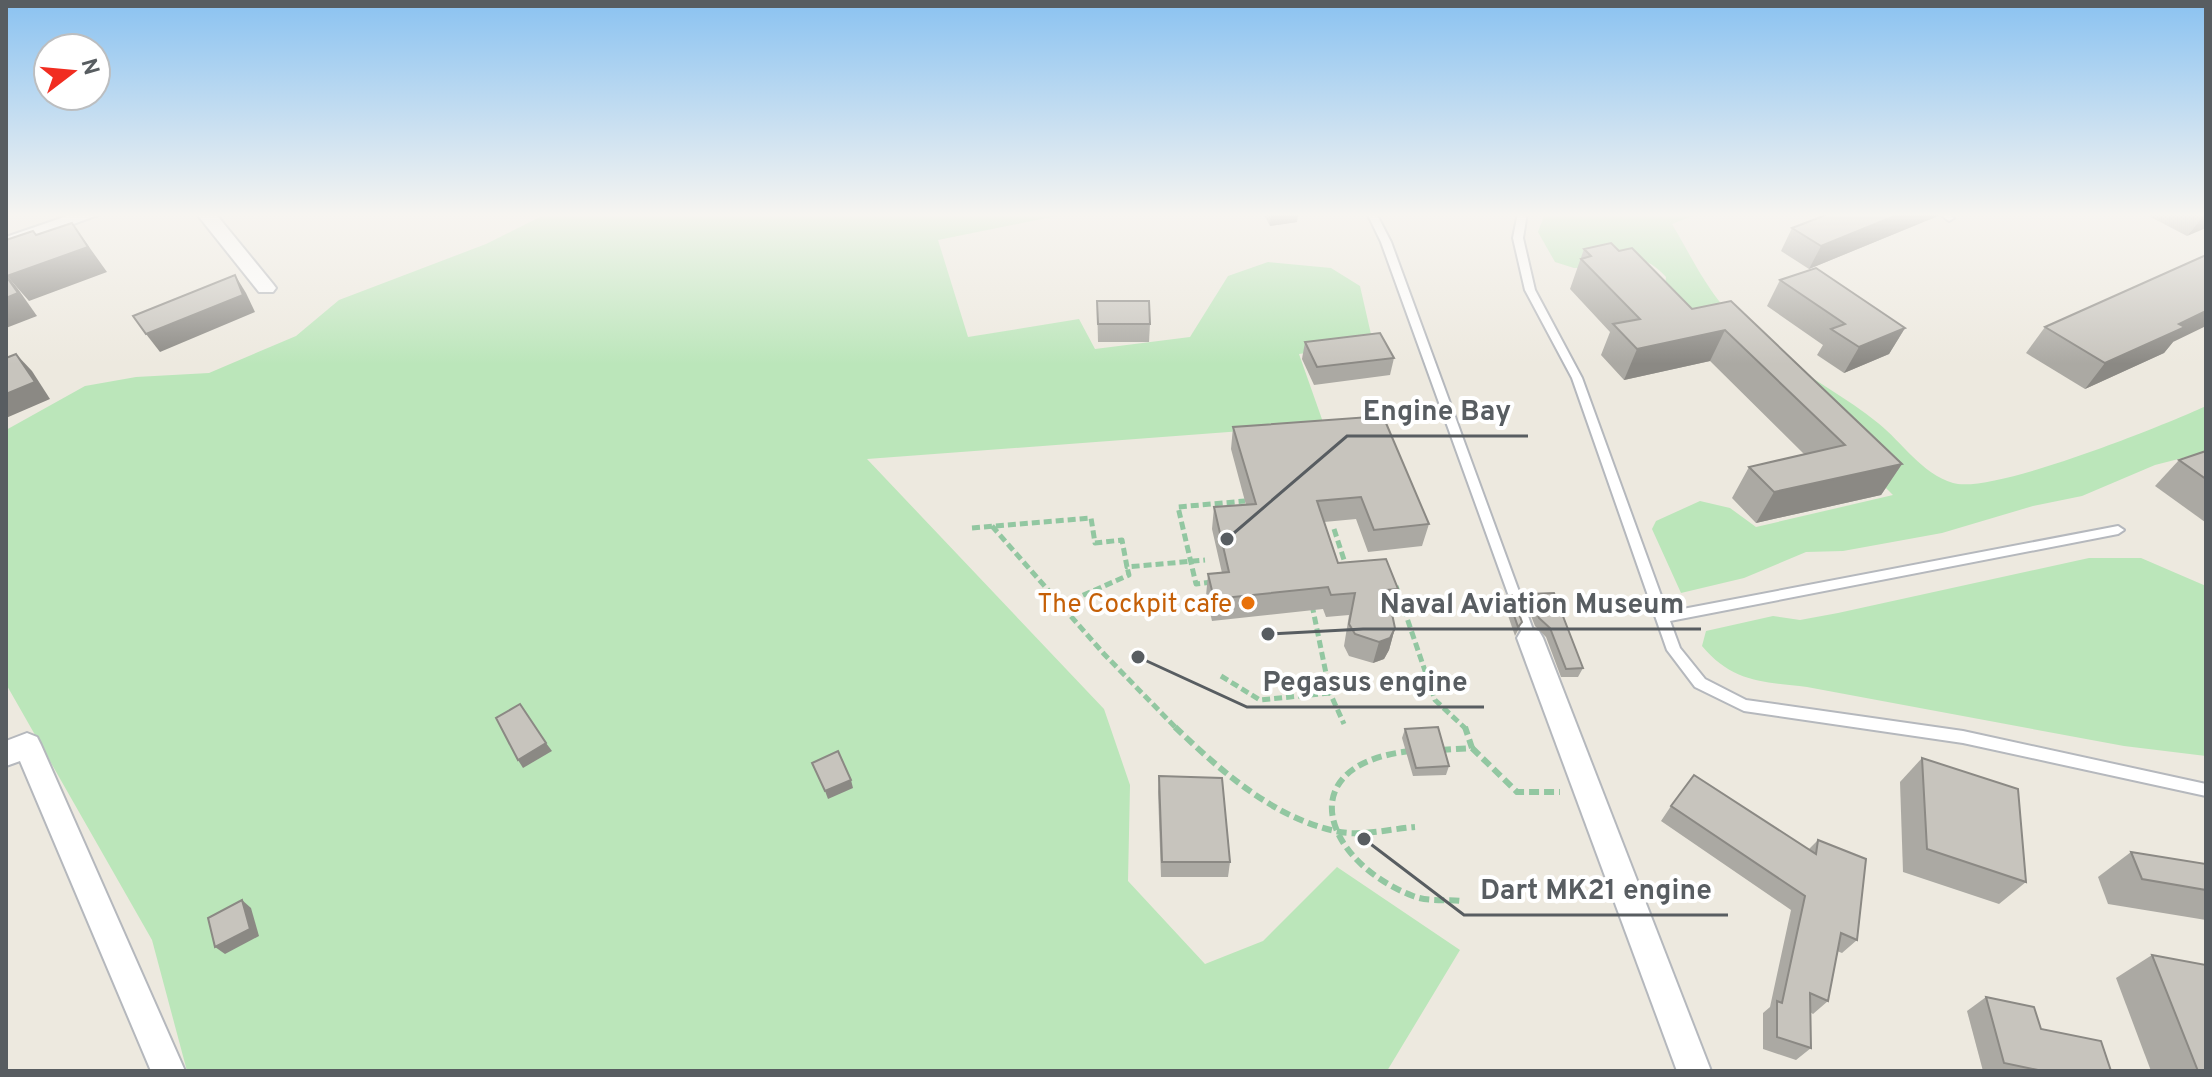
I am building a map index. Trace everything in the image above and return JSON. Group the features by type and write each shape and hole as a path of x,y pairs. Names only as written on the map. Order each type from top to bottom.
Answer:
{"street":[{"path":"246,263 266,288"},
{"path":"1530,638 1694,1071"},
{"path":"6,754 27,745 168,1071"}],"lane":[{"path":"1394,263 1530,638"},
{"path":"1524,263 1530,290 1577,378 1674,650 1692,675 1722,697 1744,705 1963,737 2206,790"},
{"path":"1661,618 2118,530"}],"path":[{"path":"1227,581 1196,584 1178,507 1245,501"},
{"path":"972,528 1091,518 1095,543 1122,540 1129,575 1061,605"},
{"path":"992,526 1127,681 1236,780 1283,814 1335,831 1415,827"},
{"path":"1334,529 1348,571 1334,572"},
{"path":"1127,567 1205,560"},
{"path":"1395,582 1435,700 1464,724 1472,748 1517,792 1588,792"},
{"path":"1309,589 1330,693 1344,724"},
{"path":"1221,676 1260,700 1330,693"},
{"path":"1462,901 1415,897 1366,868 1335,831 1332,805 1338,784 1356,764 1383,752 1472,748"}],"green space":[{"path":"435,263 945,263 968,337 1079,319 1095,349 1190,337 1228,276 1264,263 1331,268 1360,286 1373,343 1299,354 1324,425 867,459 1104,709 1130,785 1128,881 1205,964 1263,941 1337,867 1460,950 1387,1071 187,1071 152,940 6,684 6,430 85,386 136,377 209,373 296,336 339,300"},
{"path":"1559,263 1622,263 1617,267 1574,268"},
{"path":"1648,263 1694,263 1723,306 1758,340 1859,409 1922,465 1953,483 1973,484 2039,469 2118,442 2206,406 2206,452 2155,465 2082,496 2033,506 1942,533 1843,551 1806,552 1744,578 1681,593 1652,529 1656,521 1700,501 1730,508 1756,527 1893,495 1725,328 1713,326 1665,289 1666,277"},
{"path":"2089,558 2141,558 2206,586 2206,756 2124,746 1762,681 1725,667 1702,646 1706,631 1773,616 1800,620 1838,613"}],"building":[{"path":"6,263 43,263 7,276"},
{"path":"1585,263 1647,263 1692,309 1731,301 1902,464 1774,492 1749,467 1845,445 1725,330 1637,349 1613,324 1640,319"},
{"path":"2188,263 2206,263 2206,311 2179,324 2185,327 2105,363 2045,327"},
{"path":"1816,268 1905,328 1859,347 1831,329 1845,324 1780,280"},
{"path":"235,275 243,295 146,334 133,316"},
{"path":"6,276 18,293 6,298"},
{"path":"1097,301 1149,301 1150,324 1098,324"},
{"path":"1380,333 1394,358 1317,367 1305,342"},
{"path":"16,354 35,382 6,394 6,358"},
{"path":"1383,416 1429,524 1374,530 1361,497 1317,501 1338,563 1386,559 1398,589 1387,590 1395,628 1390,638 1379,642 1355,634 1349,624 1355,593 1331,595 1328,587 1214,599 1208,574 1229,572 1214,507 1256,504 1233,427"},
{"path":"2206,451 2206,479 2179,460"},
{"path":"1554,593 1583,668 1566,669 1550,628 1539,618 1530,594"},
{"path":"1507,595 1512,595 1522,622 1518,627"},
{"path":"520,704 546,743 518,760 496,718"},
{"path":"1438,727 1449,766 1416,768 1405,729"},
{"path":"838,751 851,780 825,791 812,763"},
{"path":"1922,758 2018,789 2026,882 1927,849"},
{"path":"1694,775 1816,854 1818,840 1866,859 1857,940 1841,933 1828,1001 1810,993 1811,1048 1777,1037 1777,1001 1782,1003 1805,896 1671,806"},
{"path":"1159,776 1222,778 1230,862 1162,862"},
{"path":"2131,852 2206,864 2206,890 2142,879"},
{"path":"242,900 250,929 215,947 208,918"},
{"path":"2152,955 2206,965 2206,1071 2198,1071"},
{"path":"1986,997 2034,1007 2041,1029 2101,1041 2111,1071 2043,1071 2004,1063"}],"place":[{"name":"Engine Bay","path":"1227,539"},
{"name":"The Cockpit cafe","path":"1248,603"},
{"name":"Naval Aviation Museum","path":"1268,634"},
{"name":"Pegasus engine","path":"1138,657"},
{"name":"Dart MK21 engine","path":"1364,839"}]}
